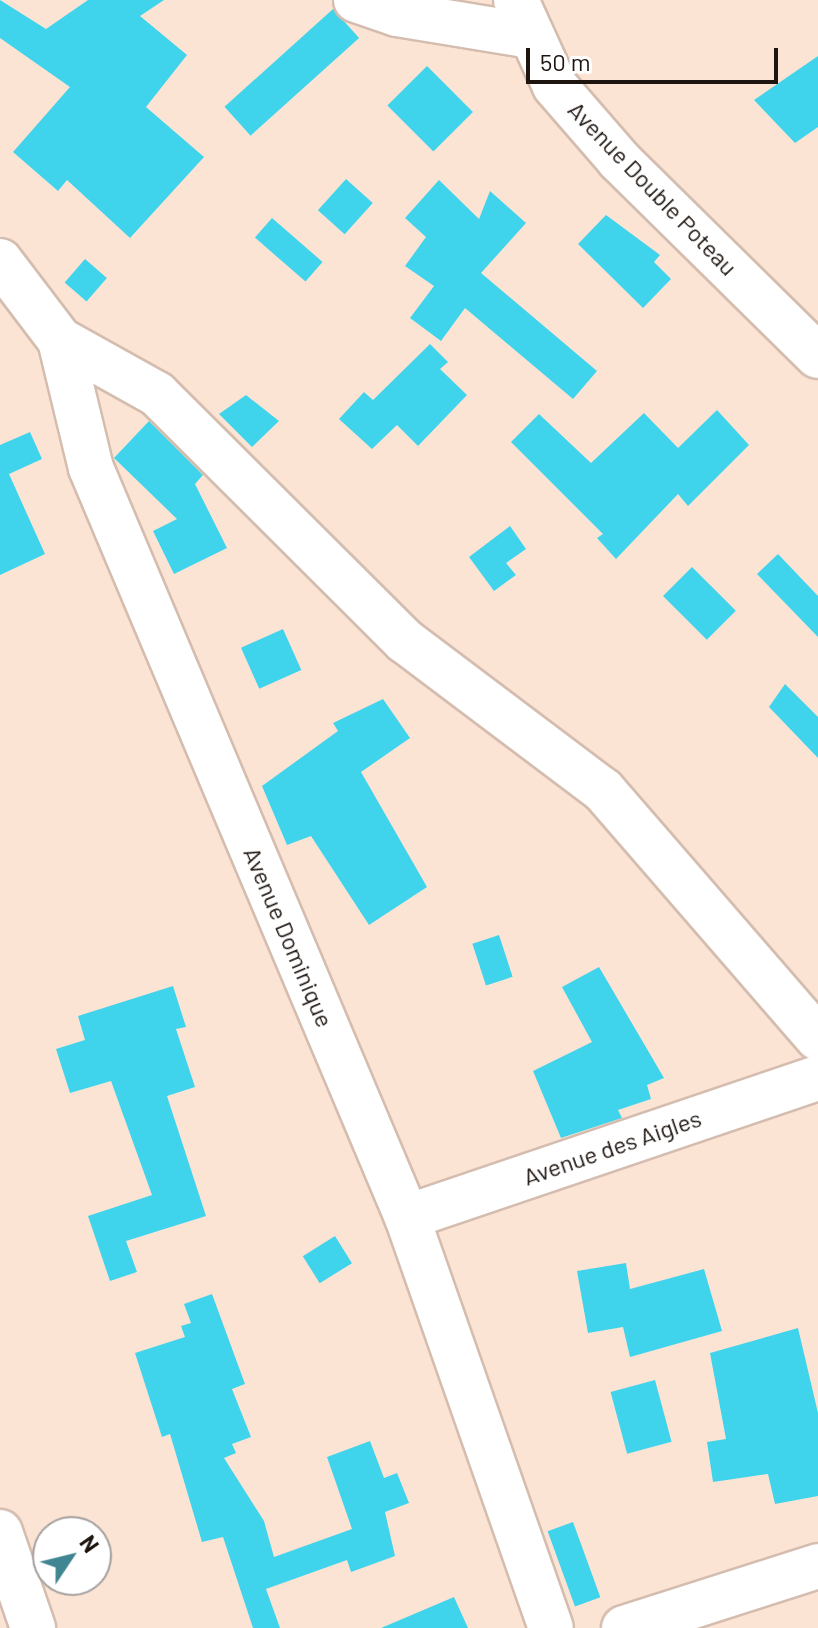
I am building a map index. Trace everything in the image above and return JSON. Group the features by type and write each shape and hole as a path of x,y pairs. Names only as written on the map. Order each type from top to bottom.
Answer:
{"street":[{"path":"356,0 397,14 523,18"},
{"name":"Avenue Double Poteau","path":"523,18 555,86 619,160 818,356"},
{"name":"Avenue Dominique","path":"0,261 60,340 96,481 407,1217 551,1628"},
{"path":"60,340 157,394 405,641 603,790 818,1038"},
{"name":"Avenue des Aigles","path":"407,1217 818,1078"},
{"path":"0,1532 33,1628"},
{"path":"624,1628 818,1566"}],"building":[{"path":"0,0 46,29 88,0 164,0 140,16 187,55 146,107 204,157 130,238 67,180 58,191 13,152 70,87 0,38"},
{"path":"333,9 359,38 251,136 225,107"},
{"path":"818,56 818,127 795,143 754,100"},
{"path":"427,66 473,112 433,152 387,106"},
{"path":"346,179 373,203 345,234 318,210"},
{"path":"439,180 479,219 490,191 526,223 481,273 597,371 573,399 465,308 441,341 410,318 434,286 405,266 426,237 405,218"},
{"path":"606,215 660,255 654,262 671,279 643,308 578,244"},
{"path":"272,218 323,262 306,282 255,238"},
{"path":"85,259 107,278 87,301 65,282"},
{"path":"430,344 448,362 440,369 467,395 418,446 397,425 372,449 339,419 364,392 373,400"},
{"path":"246,395 279,421 252,447 219,414"},
{"path":"717,410 749,445 688,506 678,494 616,559 597,538 603,534 511,442 539,414 591,463 644,413 678,448"},
{"path":"149,421 203,475 195,484 227,548 174,574 153,531 177,519 114,458"},
{"path":"30,432 42,459 9,474 45,554 0,575 0,445"},
{"path":"510,526 526,549 506,563 516,575 494,591 469,557"},
{"path":"778,554 818,596 818,637 757,574"},
{"path":"692,567 736,611 707,640 663,596"},
{"path":"283,629 301,670 259,689 241,648"},
{"path":"785,684 818,717 818,758 769,707"},
{"path":"383,699 410,738 361,772 427,887 369,925 311,836 287,845 262,786 338,731 333,723"},
{"path":"499,935 513,977 486,985 472,944"},
{"path":"599,967 664,1078 647,1085 651,1099 618,1110 622,1118 561,1138 533,1071 592,1042 562,987"},
{"path":"173,986 186,1027 176,1029 195,1087 167,1096 206,1216 126,1241 137,1272 110,1281 88,1216 152,1195 111,1081 70,1093 56,1049 85,1040 78,1016"},
{"path":"335,1236 352,1263 320,1283 303,1256"},
{"path":"626,1263 630,1289 704,1269 722,1331 630,1357 623,1327 588,1333 577,1271"},
{"path":"212,1294 245,1384 232,1389 251,1437 232,1444 236,1453 224,1458 264,1521 274,1557 352,1529 327,1457 370,1441 384,1478 397,1473 409,1503 385,1512 395,1556 351,1572 347,1560 266,1589 280,1628 253,1628 223,1537 202,1542 170,1434 162,1437 135,1353 185,1337 181,1326 191,1323 184,1304"},
{"path":"798,1328 818,1413 818,1496 775,1504 768,1474 713,1482 707,1442 726,1439 710,1353"},
{"path":"655,1380 672,1442 627,1454 611,1392"},
{"path":"573,1522 600,1597 575,1606 548,1531"},
{"path":"454,1597 468,1628 381,1628"}]}
